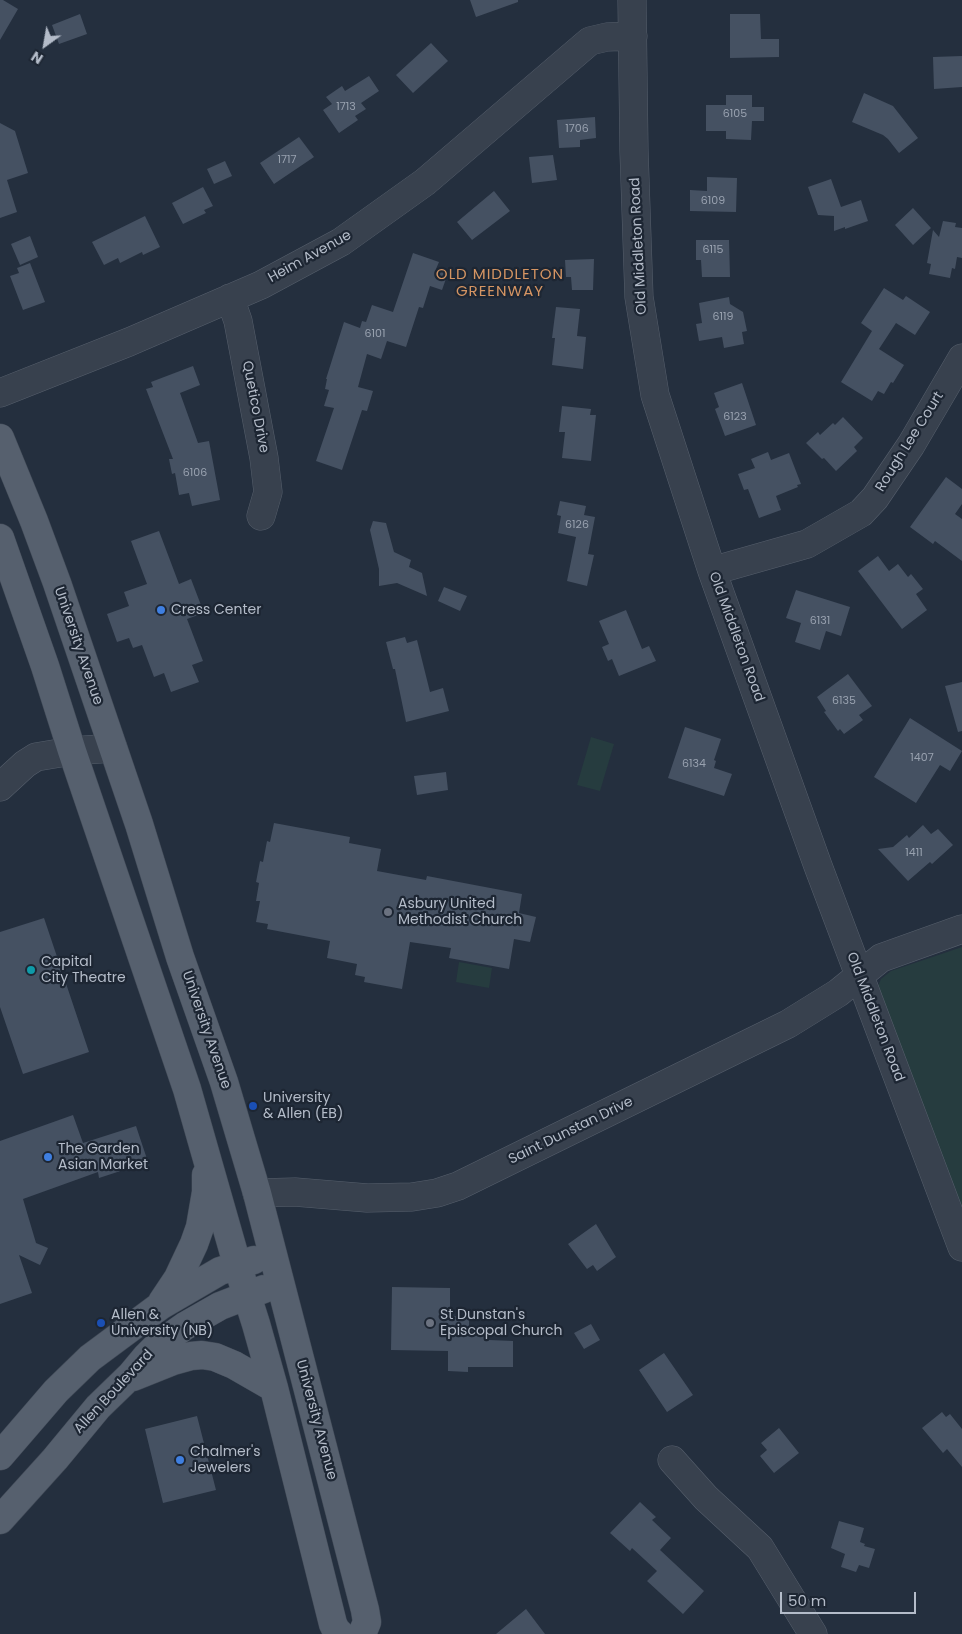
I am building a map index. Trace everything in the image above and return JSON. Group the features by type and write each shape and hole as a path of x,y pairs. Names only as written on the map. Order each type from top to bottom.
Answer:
{"main road":[{"name":"University Avenue","path":"0,438 34,520 139,824 180,957 224,1082 257,1193 367,1617 362,1634"},
{"path":"0,538 187,1088 274,1388 333,1624 340,1634"},
{"path":"160,1306 178,1278 200,1227 206,1192 206,1154"},
{"path":"0,1456 56,1391 90,1358 160,1306 220,1271 237,1264 272,1255"},
{"name":"Allen Boulevard","path":"0,1520 55,1459 98,1407 146,1356 173,1334 220,1306 247,1294 280,1284"},
{"path":"126,1379 173,1361 202,1355 215,1357 234,1364 274,1388"}],"street":[{"name":"Old Middleton Road","path":"632,0 634,151 639,297 655,395 712,571 818,866 962,1247"},
{"name":"Heim Avenue","path":"0,392 129,342 230,298 341,242 425,182 590,41 607,37 633,36"},
{"name":"Quetico Drive","path":"230,298 238,321 264,458 268,492 260,516"},
{"name":"Rough Lee Court","path":"712,571 807,544 861,513 875,498 911,445 962,358"},
{"path":"0,787 13,760 72,751 113,748"},
{"name":"Saint Dunstan Drive","path":"257,1193 287,1191 376,1198 428,1195 458,1186 788,1024 838,993 881,958 962,929"},
{"path":"672,1460 706,1498 760,1548 813,1634"}],"green space":[{"path":"591,737 614,744 600,791 577,785"},
{"path":"962,947 962,1208 879,996 878,986 881,979 891,971"},
{"path":"459,962 492,968 489,988 456,982"}],"building":[{"path":"0,0 18,9 0,40"},
{"path":"470,0 518,0 518,2 476,17"},
{"path":"80,14 87,34 59,44 52,25"},
{"path":"730,14 760,14 761,39 779,39 779,57 730,58"},
{"path":"431,43 448,61 413,93 396,75"},
{"path":"962,56 962,87 934,89 933,57"},
{"path":"369,76 379,91 361,103 366,109 355,116 358,120 339,133 323,110 332,104 326,97 342,86 345,91"},
{"path":"864,93 893,106 918,138 899,153 883,135 852,122"},
{"path":"726,95 752,95 752,107 764,107 764,121 752,121 751,140 726,139 726,131 706,131 706,105 726,105"},
{"path":"595,117 596,138 580,140 580,147 559,148 557,120"},
{"path":"0,123 15,131 28,173 7,180 17,212 0,218"},
{"path":"299,137 314,157 274,184 260,163"},
{"path":"553,155 557,180 532,183 529,157"},
{"path":"225,161 232,176 214,184 207,169"},
{"path":"707,177 737,178 736,212 690,211 690,190 707,191"},
{"path":"831,179 841,207 861,200 868,221 834,231 834,216 818,215 808,187"},
{"path":"203,187 213,206 204,210 206,213 183,224 172,203"},
{"path":"494,191 510,211 472,240 457,222"},
{"path":"913,208 931,228 913,245 895,225"},
{"path":"145,216 160,247 143,255 142,252 120,263 118,258 104,265 92,242"},
{"path":"943,221 956,223 955,227 962,228 962,258 957,257 955,269 952,268 950,278 929,274 931,264 927,263 933,230 939,237"},
{"path":"30,236 38,257 20,265 11,244"},
{"path":"696,240 729,240 730,277 702,277 701,260 696,260"},
{"path":"413,253 439,262 436,269 448,273 442,290 430,286 423,308 419,307 406,347 387,341 381,359 367,354 358,387 373,391 367,411 362,410 342,470 316,461 334,408 324,406 329,390 325,389 326,379 344,322 360,328 362,321 366,322 372,305 393,312"},
{"path":"594,259 593,290 572,290 571,277 566,277 565,260"},
{"path":"30,263 45,302 23,310 10,276 19,273 17,268"},
{"path":"884,288 903,300 906,296 930,312 915,335 896,323 879,349 904,365 884,394 878,391 872,401 841,382 872,331 861,323"},
{"path":"729,297 730,304 743,312 747,331 742,332 744,344 724,348 722,337 699,341 696,324 702,323 699,303"},
{"path":"556,307 580,309 577,336 586,337 583,369 552,365 555,338 552,338"},
{"path":"193,366 200,385 180,393 198,443 209,441 220,500 192,506 189,493 179,495 175,473 172,474 169,459 173,459 146,389 153,387 151,382"},
{"path":"742,383 756,425 725,436 715,409 719,407 714,393"},
{"path":"562,406 591,409 590,415 596,415 591,461 562,458 565,432 559,432"},
{"path":"843,417 863,438 854,447 857,451 836,471 806,443 818,432 820,435"},
{"path":"768,452 771,460 789,453 801,484 776,496 781,510 759,518 748,489 744,490 738,474 755,468 751,459"},
{"path":"946,477 962,489 962,504 955,514 962,519 962,561 935,541 933,544 910,527"},
{"path":"560,501 586,506 584,515 595,517 588,554 594,555 587,586 567,581 576,537 558,533 561,516 557,515"},
{"path":"373,521 386,523 394,552 411,560 409,567 422,573 427,596 397,583 379,586 379,569 370,530"},
{"name":"Cress Center","path":"159,531 179,584 191,579 204,613 187,619 203,661 192,665 199,682 171,692 164,673 154,677 142,645 133,648 129,638 117,642 107,614 129,606 124,592 147,584 131,541"},
{"path":"878,556 889,571 898,564 908,577 911,574 923,589 916,594 927,610 902,629 858,571"},
{"path":"444,587 467,596 460,611 438,601"},
{"path":"796,590 850,607 841,636 826,631 820,650 795,642 801,623 786,618"},
{"path":"626,610 642,649 649,646 656,661 619,676 612,659 608,661 602,647 609,644 599,621"},
{"path":"405,637 407,643 417,640 430,692 443,688 449,711 406,722 395,669 393,669 386,642"},
{"path":"848,674 872,706 859,715 863,720 844,734 840,729 838,731 824,712 826,711 817,697"},
{"path":"962,682 962,731 958,732 945,686"},
{"path":"910,718 962,751 950,771 940,765 916,803 874,777"},
{"path":"685,727 721,739 714,760 716,761 714,768 732,774 724,796 668,778"},
{"path":"446,772 448,790 417,795 414,776"},
{"name":"Asbury United Methodist Church","path":"274,823 350,837 349,843 381,849 377,871 426,880 427,876 522,894 519,913 536,917 530,942 514,939 509,969 449,958 451,948 410,942 402,989 364,982 365,977 355,975 357,964 327,958 330,941 267,929 268,924 256,922 260,901 256,901 259,883 256,882 260,861 263,862 267,841 270,842"},
{"path":"923,825 931,834 938,829 953,845 932,864 930,862 908,881 878,849 893,847 907,835 909,838"},
{"name":"Capital City Theatre","path":"44,918 89,1052 23,1074 0,1007 0,932"},
{"path":"73,1115 83,1143 136,1126 148,1162 99,1178 98,1172 23,1199 36,1243 48,1248 40,1265 19,1255 32,1293 0,1304 0,1141"},
{"path":"596,1224 616,1257 597,1271 593,1265 587,1269 568,1244"},
{"name":"St Dunstan's Episcopal Church","path":"392,1287 450,1288 450,1316 469,1316 469,1330 489,1330 489,1340 513,1341 513,1367 468,1367 468,1372 448,1371 448,1351 391,1350"},
{"path":"591,1324 600,1340 584,1349 574,1333"},
{"path":"664,1353 693,1395 667,1412 639,1370"},
{"path":"942,1412 946,1417 950,1414 962,1429 962,1467 947,1449 943,1453 922,1428"},
{"name":"Chalmer's Jewelers","path":"197,1416 216,1490 163,1503 145,1429"},
{"path":"779,1428 799,1453 774,1473 760,1456 767,1450 761,1443"},
{"path":"640,1502 656,1517 652,1520 671,1538 660,1550 704,1591 683,1614 647,1581 657,1571 632,1548 630,1551 610,1533"},
{"path":"839,1521 864,1528 860,1542 865,1544 864,1546 875,1549 869,1568 859,1565 856,1572 841,1567 845,1554 831,1548"},
{"path":"526,1609 545,1634 496,1634"}],"place":[{"name":"Cress Center","path":"161,610"},
{"name":"Asbury United Methodist Church","path":"388,912"},
{"name":"Capital City Theatre","path":"31,970"},
{"name":"University & Allen (EB)","path":"253,1106"},
{"name":"The Garden Asian Market","path":"48,1157"},
{"name":"Allen & University (NB)","path":"101,1323"},
{"name":"St Dunstan's Episcopal Church","path":"430,1323"},
{"name":"Chalmer's Jewelers","path":"180,1460"}],"district":[{"name":"OLD MIDDLETON GREENWAY","path":"500,284"}]}
